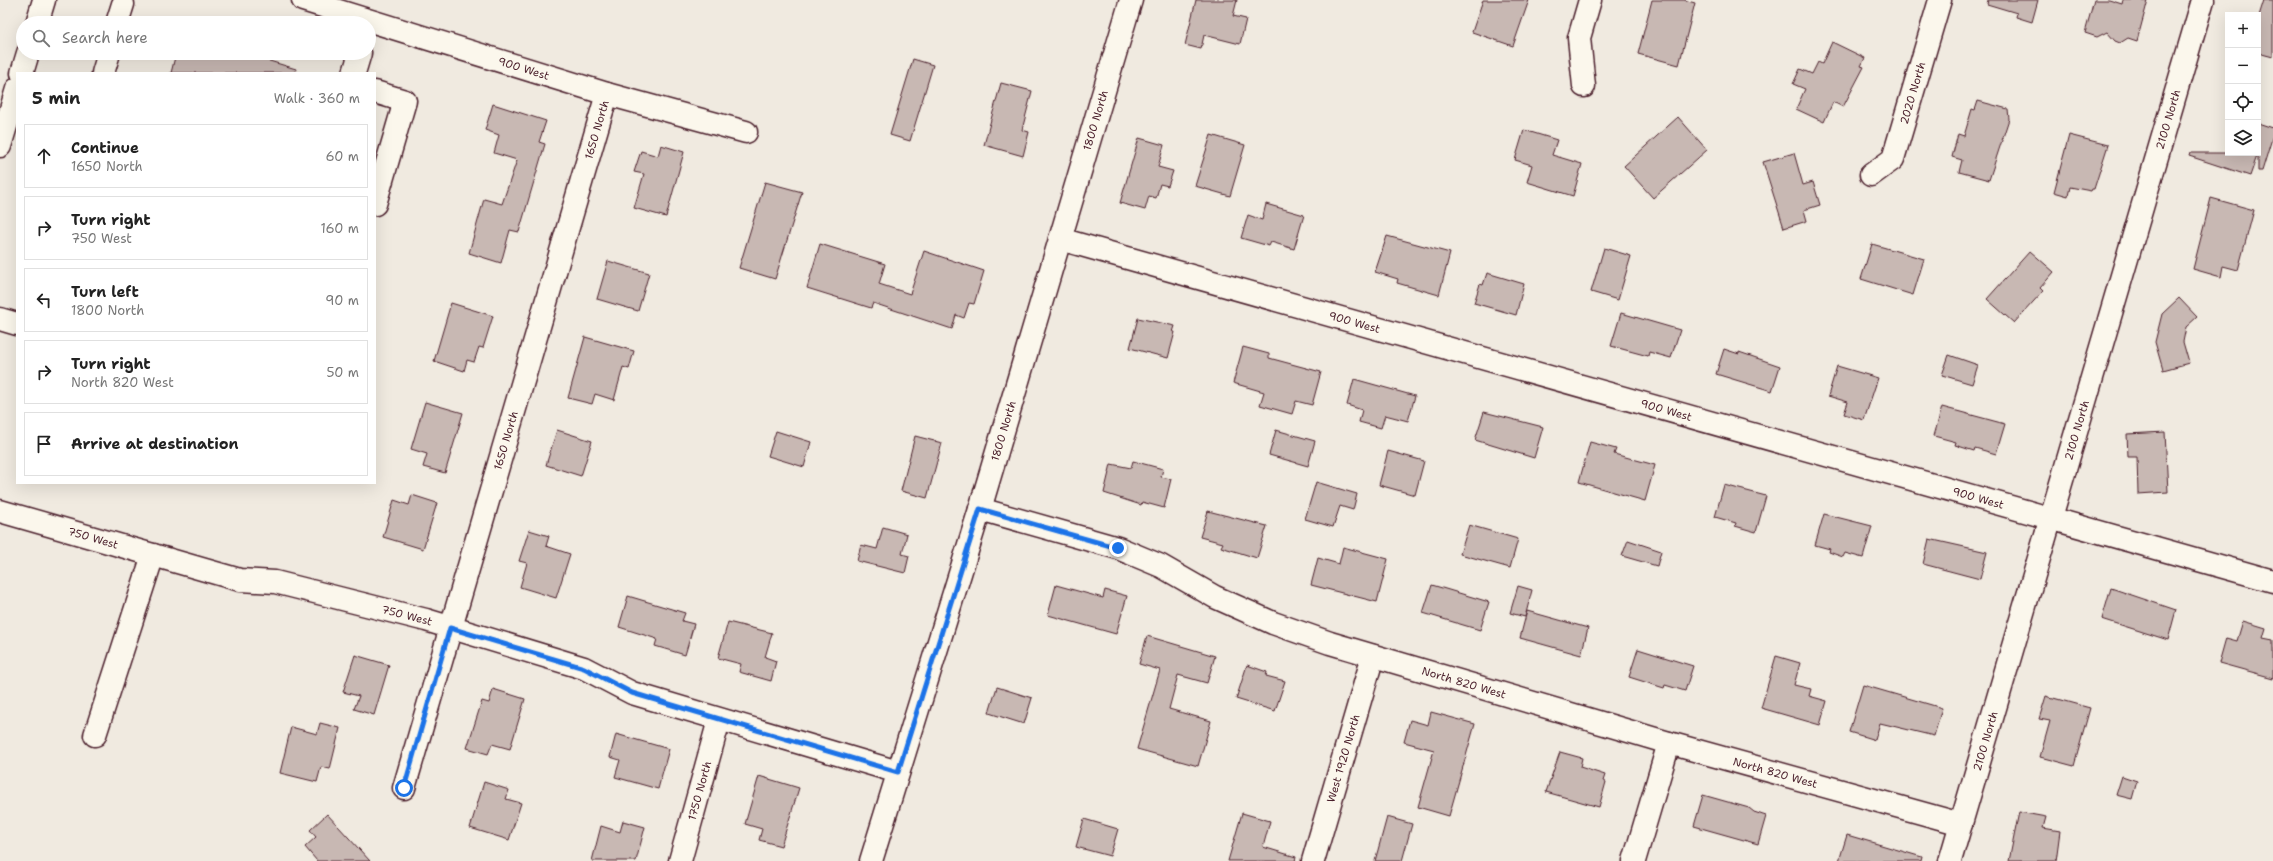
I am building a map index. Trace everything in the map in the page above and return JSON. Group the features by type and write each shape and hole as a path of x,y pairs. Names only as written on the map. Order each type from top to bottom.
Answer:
{"street":[{"path":"39,16 44,0"},
{"name":"900 West","path":"303,0 353,16"},
{"name":"1800 North","path":"871,861 980,509 1132,0"},
{"path":"1584,86 1579,38 1590,0"},
{"name":"2020 North","path":"1871,175 1893,159 1940,0"},
{"name":"2100 North","path":"1950,861 2203,0"},
{"name":"900 West","path":"376,23 607,94 746,132"},
{"path":"22,72 26,60"},
{"path":"103,72 107,60"},
{"path":"354,72 358,60"},
{"path":"0,146 16,92"},
{"path":"376,92 405,101 376,201"},
{"name":"1650 North","path":"404,788 607,94"},
{"name":"900 West","path":"1060,239 2273,581"},
{"path":"0,319 16,324"},
{"name":"North 820 West","path":"980,509 1118,548 1161,566 1215,596 1273,623 1373,656 1669,743 1961,824"},
{"name":"750 West","path":"0,511 240,580 275,582 450,628 584,668 632,693 898,772"},
{"path":"95,735 152,555"},
{"name":"West 1920 North","path":"1313,861 1373,656"},
{"name":"1750 North","path":"680,861 719,720"},
{"path":"1634,861 1669,743"}],"building":[{"path":"1196,0 1237,0 1233,16 1246,19 1240,44 1204,35 1201,49 1185,45"},
{"path":"1483,0 1529,0 1513,46 1472,32"},
{"path":"1652,0 1684,0 1695,3 1679,65 1638,54"},
{"path":"1988,0 2038,0 2032,22 2016,17 2017,13 1987,4"},
{"path":"2094,0 2109,0 2122,4 2123,0 2148,0 2137,41 2128,38 2120,43 2115,41 2107,32 2097,37 2085,33"},
{"path":"2264,0 2273,0 2273,57 2261,54 2260,12"},
{"path":"1832,42 1865,58 1861,66 1864,67 1843,107 1833,102 1824,122 1796,109 1805,89 1793,84 1800,69 1812,74 1818,62 1822,64"},
{"path":"913,59 933,65 910,141 890,135"},
{"path":"174,60 266,60 296,69 295,72 171,72"},
{"path":"1001,83 1032,91 1022,130 1029,132 1023,156 984,145"},
{"path":"1978,101 2008,109 2009,119 1989,180 1959,172 1962,160 1952,157 1958,134 1964,136 1972,109 1975,110"},
{"path":"493,104 546,121 539,142 545,144 519,232 510,230 501,263 469,253 484,199 502,204 517,160 494,153 499,135 485,130"},
{"path":"1678,117 1707,150 1653,198 1624,166"},
{"path":"2261,124 2273,128 2273,135 2262,171 2258,171 2258,156 2261,156"},
{"path":"1524,130 1557,140 1552,155 1582,164 1573,196 1527,182 1532,165 1515,160"},
{"path":"1211,135 1245,145 1230,196 1195,186"},
{"path":"2069,135 2108,145 2094,189 2091,191 2070,187 2068,196 2054,192"},
{"path":"1139,138 1164,145 1158,167 1173,171 1168,186 1160,184 1156,198 1149,196 1145,210 1120,203"},
{"path":"661,145 684,152 666,217 634,208 644,174 634,172 641,151 658,156"},
{"path":"1794,153 1803,185 1813,182 1820,205 1804,210 1807,221 1784,228 1763,162"},
{"path":"2190,153 2225,153 2225,156 2257,156 2250,176 2189,156"},
{"path":"765,182 802,192 775,279 739,268"},
{"path":"2211,198 2254,210 2238,270 2223,266 2221,277 2193,269"},
{"path":"1266,204 1304,215 1294,249 1271,242 1269,246 1241,238 1248,215 1262,220"},
{"path":"1387,236 1450,253 1439,295 1397,283 1398,279 1375,272"},
{"path":"820,244 885,264 879,284 910,294 924,251 984,271 974,304 969,303 964,318 956,315 952,329 873,303 871,308 807,288"},
{"path":"1872,244 1924,259 1913,295 1861,279"},
{"path":"1604,248 1631,256 1618,300 1591,292"},
{"path":"2030,251 2054,272 2040,288 2043,291 2014,323 1987,299"},
{"path":"608,261 649,273 638,311 597,299"},
{"path":"1487,273 1524,284 1516,315 1474,303 1480,284 1483,285"},
{"path":"2179,298 2197,317 2186,327 2183,342 2189,363 2163,370 2155,342 2162,314"},
{"path":"451,303 493,316 483,348 479,347 474,362 467,360 464,371 434,361"},
{"path":"1621,313 1680,330 1671,358 1649,352 1648,356 1611,346"},
{"path":"1138,318 1175,326 1173,332 1175,332 1168,358 1130,348"},
{"path":"585,337 634,351 629,369 623,367 614,400 595,394 592,404 568,398"},
{"path":"1243,347 1269,354 1269,358 1321,372 1312,405 1296,401 1292,414 1260,405 1264,392 1233,383"},
{"path":"1724,349 1739,354 1739,352 1780,366 1772,391 1716,374"},
{"path":"1949,355 1978,365 1972,384 1942,375"},
{"path":"1837,366 1878,378 1864,420 1844,414 1848,402 1828,396"},
{"path":"1354,379 1415,396 1408,421 1385,415 1381,428 1359,422 1362,410 1347,405"},
{"path":"425,402 463,413 445,473 423,467 427,454 411,449"},
{"path":"1942,407 2005,424 1996,454 1975,448 1974,451 1955,445 1956,442 1934,436"},
{"path":"1484,412 1543,427 1534,458 1475,440"},
{"path":"557,430 592,441 581,476 546,465"},
{"path":"1276,430 1315,441 1308,466 1269,455"},
{"path":"776,431 811,442 804,467 768,456"},
{"path":"2165,432 2168,492 2138,494 2137,457 2128,457 2127,434"},
{"path":"915,436 942,443 927,498 901,491"},
{"path":"1590,442 1616,449 1614,454 1655,465 1645,501 1579,482"},
{"path":"1388,451 1424,461 1415,495 1379,485"},
{"path":"1133,461 1163,469 1161,477 1171,479 1164,508 1142,502 1141,505 1104,493 1111,464 1131,468"},
{"path":"1316,482 1357,494 1353,510 1340,506 1333,527 1305,519"},
{"path":"1724,485 1766,496 1756,532 1735,526 1736,523 1715,517"},
{"path":"412,495 437,503 423,549 383,537 394,500 409,505"},
{"path":"1208,511 1267,526 1257,558 1221,547 1223,543 1200,537"},
{"path":"1824,514 1872,526 1863,558 1845,553 1843,557 1829,552 1830,549 1815,545"},
{"path":"1469,525 1518,539 1510,568 1460,554"},
{"path":"883,527 907,534 902,554 909,556 905,573 857,561 861,545 877,549"},
{"path":"529,530 549,536 546,546 570,554 556,598 520,587 527,563 519,561"},
{"path":"1929,539 1987,552 1980,579 1923,564"},
{"path":"1628,540 1661,551 1657,566 1622,556"},
{"path":"1343,547 1388,559 1377,602 1311,585 1318,558 1339,564"},
{"path":"1056,585 1103,598 1105,590 1127,596 1116,634 1048,615"},
{"path":"1432,585 1489,602 1480,630 1423,613"},
{"path":"1518,586 1532,590 1525,617 1510,613"},
{"path":"2111,588 2176,610 2168,640 2102,619"},
{"path":"628,596 685,613 682,621 694,624 685,655 655,646 657,639 619,627"},
{"path":"1527,611 1588,628 1581,655 1520,638"},
{"path":"2243,621 2266,628 2263,638 2273,640 2273,678 2219,663 2226,638 2237,641"},
{"path":"728,622 772,633 765,657 776,661 771,681 739,672 741,664 718,658"},
{"path":"1147,636 1215,656 1207,683 1178,675 1169,709 1211,721 1198,766 1137,749 1160,670 1139,664"},
{"path":"1638,649 1693,666 1685,691 1665,685 1664,688 1629,677"},
{"path":"355,655 389,665 374,715 354,709 359,696 343,692"},
{"path":"1776,656 1800,663 1794,685 1811,689 1809,696 1827,701 1820,725 1761,708"},
{"path":"1247,665 1267,672 1266,676 1285,681 1275,711 1236,699"},
{"path":"1863,685 1942,708 1934,736 1880,723 1875,740 1849,732"},
{"path":"997,687 1032,698 1024,724 989,713"},
{"path":"493,689 525,699 510,749 492,744 488,754 467,748 482,701 489,703"},
{"path":"2046,696 2090,708 2074,766 2040,757 2050,721 2039,719"},
{"path":"1431,712 1475,724 1449,816 1418,807 1434,750 1404,742 1410,720 1428,725"},
{"path":"320,723 340,728 330,769 321,767 317,782 280,773 291,727 317,734"},
{"path":"616,734 669,749 658,789 615,777 620,760 610,757"},
{"path":"1560,752 1582,758 1580,767 1605,775 1603,781 1606,782 1599,807 1546,792"},
{"path":"759,776 799,788 781,846 759,840 762,829 745,824"},
{"path":"2122,776 2137,781 2132,799 2116,795"},
{"path":"484,782 509,790 506,799 521,803 509,840 470,828"},
{"path":"1703,795 1749,808 1754,812 1766,816 1758,844 1694,826"},
{"path":"2019,812 2046,817 2043,828 2060,831 2056,861 2009,861"},
{"path":"1242,813 1270,821 1263,847 1296,857 1295,861 1228,861"},
{"path":"327,814 370,861 317,861 305,847 316,837 310,830"},
{"path":"1387,817 1412,824 1402,861 1375,861"},
{"path":"1084,819 1118,829 1110,856 1076,847"},
{"path":"623,821 645,827 636,861 592,861 601,826 620,832"},
{"path":"1847,835 1922,857 1921,861 1839,861"}],"route":[{"path":"404,788 450,628 584,668 632,693 898,772 980,509 1118,548"}]}
